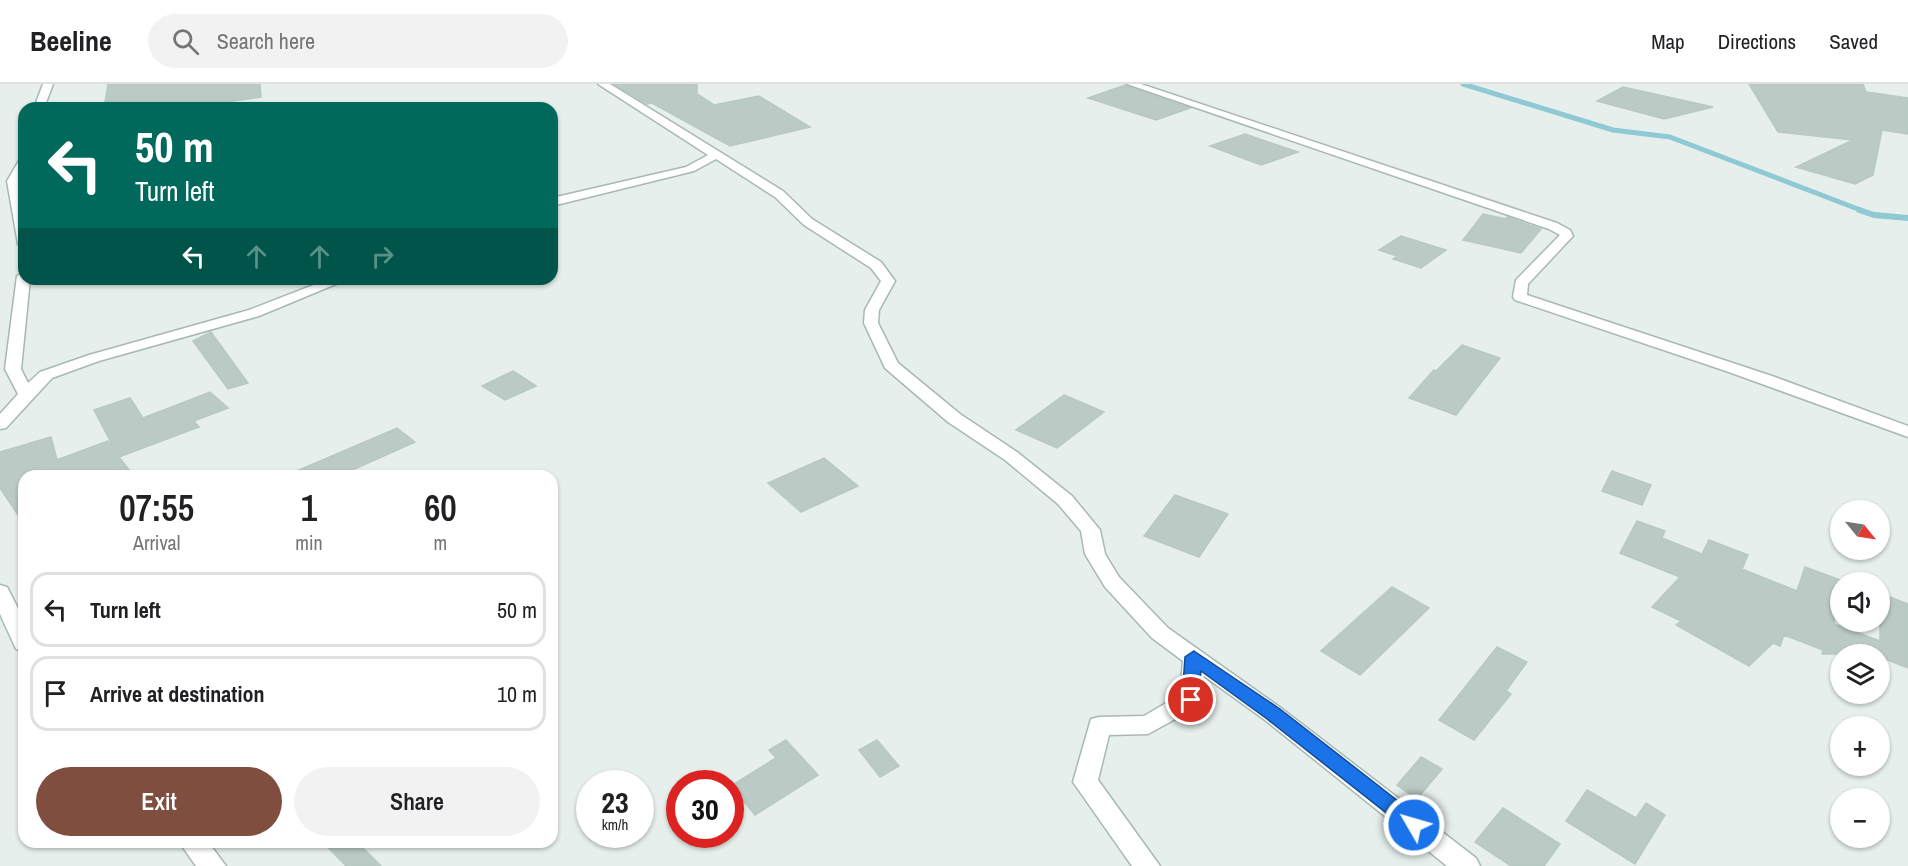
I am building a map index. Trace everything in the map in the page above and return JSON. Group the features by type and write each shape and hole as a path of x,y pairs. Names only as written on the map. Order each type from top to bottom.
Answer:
{"street":[{"path":"41,102 48,84"},
{"path":"603,84 779,194 808,222 876,265 888,280 872,309 871,323 891,365 954,418 1011,456 1065,500 1090,530 1095,554 1112,582 1160,633 1274,714 1467,866"},
{"path":"1132,84 1553,226 1566,233 1567,236 1521,283 1520,297 1908,432"},
{"path":"558,200 690,169 716,155"},
{"path":"18,172 13,181 18,210"},
{"path":"23,285 13,369 26,394"},
{"path":"0,424 46,375 94,358 254,313 328,285"},
{"path":"0,592 18,630"},
{"path":"1148,866 1085,782 1099,726 1148,725 1191,700 1194,657"},
{"path":"197,848 213,866"}],"building":[{"path":"108,84 260,84 261,97 226,102 105,102"},
{"path":"614,84 697,84 697,94 714,105 759,96 810,127 730,146 652,103 647,104"},
{"path":"1749,84 1863,84 1866,92 1908,98 1908,134 1882,130 1873,175 1855,184 1796,167 1853,140 1778,132"},
{"path":"1125,85 1190,108 1156,120 1088,98"},
{"path":"1623,87 1713,107 1664,119 1597,101"},
{"path":"1245,134 1298,152 1261,165 1210,146"},
{"path":"1483,214 1506,219 1507,217 1541,229 1521,253 1463,240"},
{"path":"1401,236 1446,250 1421,268 1393,259 1397,256 1379,250"},
{"path":"211,332 248,383 228,389 193,341"},
{"path":"1462,345 1500,358 1456,415 1409,398 1434,370 1436,371"},
{"path":"513,371 536,386 505,400 482,386"},
{"path":"210,392 228,408 194,421 199,427 119,457 129,470 18,470 18,515 0,488 0,452 51,437 57,460 108,441 116,452 94,410 130,398 143,418"},
{"path":"1064,395 1104,412 1057,448 1016,430"},
{"path":"397,428 415,442 352,470 299,470"},
{"path":"824,458 858,486 801,512 768,483"},
{"path":"1612,471 1651,485 1642,505 1602,491"},
{"path":"1175,495 1228,514 1199,557 1144,536"},
{"path":"1637,521 1665,531 1662,538 1702,554 1709,540 1748,555 1742,569 1797,591 1805,567 1830,576 1830,632 1856,632 1880,641 1880,632 1890,632 1890,597 1908,604 1908,668 1890,661 1890,644 1830,644 1830,654 1822,654 1823,650 1784,635 1780,646 1773,643 1749,666 1676,625 1681,621 1652,607 1680,577 1620,553"},
{"path":"1392,587 1429,608 1360,675 1321,651"},
{"path":"1497,647 1527,662 1506,691 1511,694 1474,740 1439,720"},
{"path":"786,740 818,775 755,815 744,802 744,778 776,758 769,750"},
{"path":"877,740 899,766 880,777 859,750"},
{"path":"1421,757 1442,769 1417,799 1397,785"},
{"path":"1587,790 1636,818 1646,803 1665,815 1635,864 1566,821"},
{"path":"1503,808 1560,844 1544,866 1511,866 1475,842"},
{"path":"329,848 363,848 381,866 346,866"}],"waterway":[{"path":"1463,84 1613,130 1670,137 1863,211"},
{"path":"1859,210 1874,215 1908,218"}],"route":[{"path":"1191,700 1194,657 1274,714 1414,825"}]}
